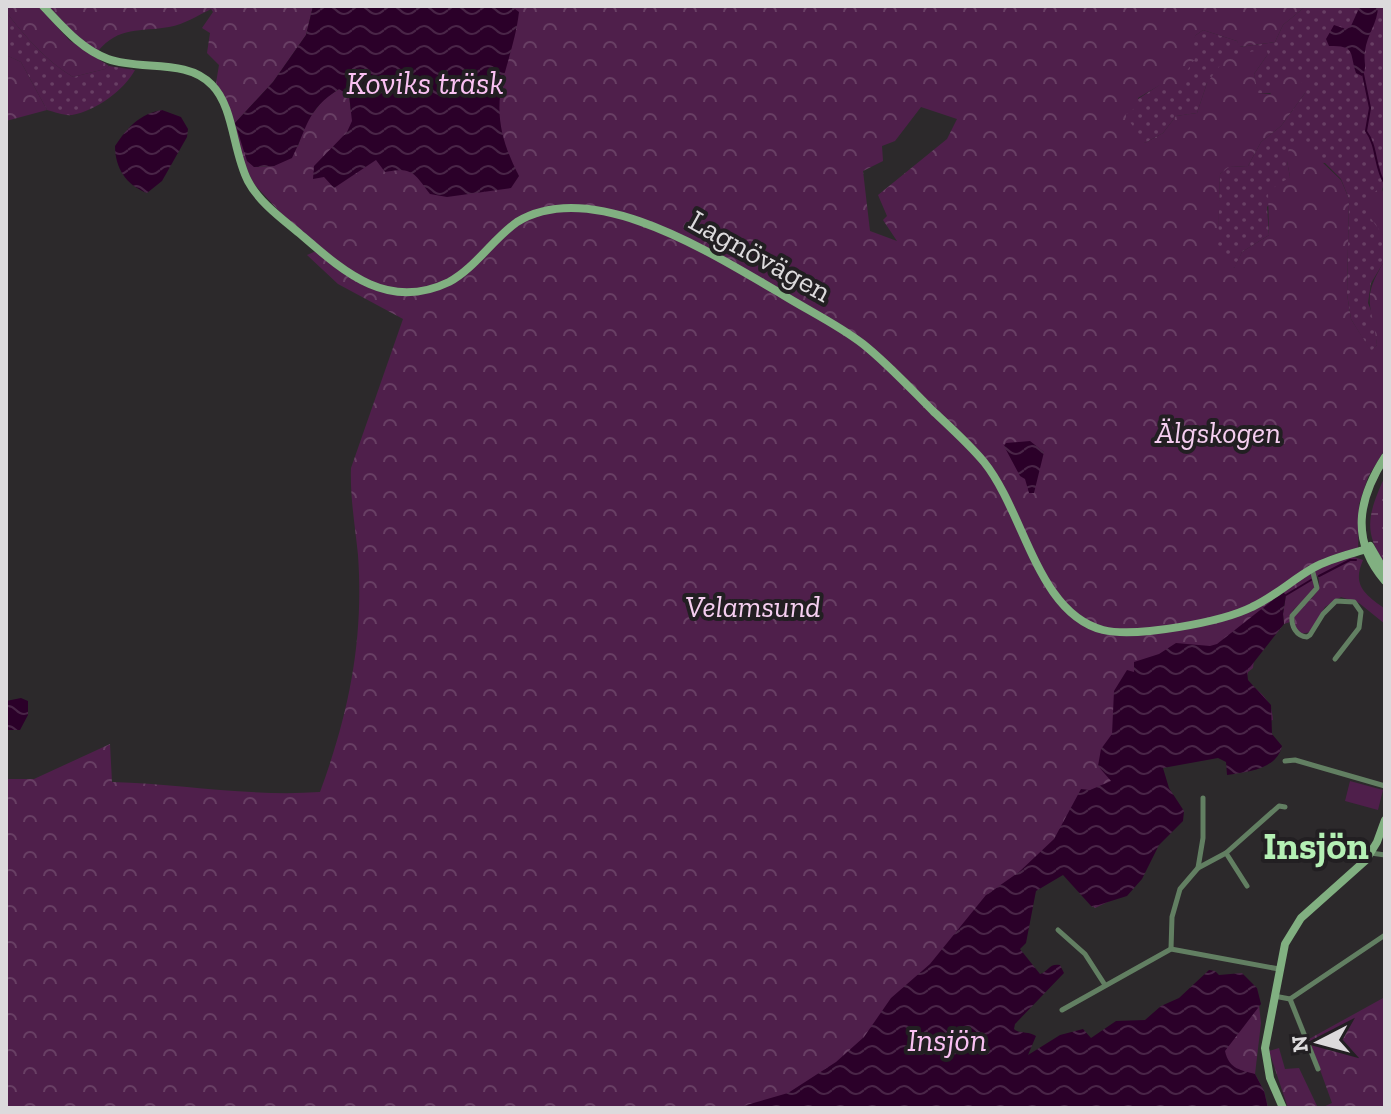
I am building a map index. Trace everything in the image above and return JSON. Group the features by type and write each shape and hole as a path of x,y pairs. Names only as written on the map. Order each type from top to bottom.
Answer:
{"street":[{"name":"Lagnövägen","path":"43,6 72,37 105,58 132,66 184,69 206,79 223,102 236,152 254,192 350,274 374,287 406,293 440,285 464,272 517,222 553,208 578,207 605,212 703,247 856,339 910,387 984,462 1013,507 1050,588 1072,615 1089,625 1113,632 1138,632 1223,617 1258,604 1314,575 1334,558 1368,549"},
{"path":"1385,457 1374,475 1366,519 1370,562 1385,581"},
{"path":"1368,549 1385,572"},
{"path":"1314,575 1315,592 1292,616 1292,624 1300,635 1310,635 1323,614 1336,601 1354,602 1361,612 1359,628 1335,659"},
{"path":"1285,761 1295,760 1385,786"},
{"path":"1198,868 1203,838 1203,798"},
{"path":"1171,949 1173,908 1180,889 1198,868 1226,853 1279,806 1285,807"},
{"path":"1283,1108 1270,1078 1266,1058 1267,1026 1287,938 1301,918 1345,882 1371,853 1385,820"},
{"path":"1226,853 1247,886"},
{"path":"1371,853 1385,855"},
{"path":"1058,930 1085,954 1105,985"},
{"path":"1274,996 1290,999 1385,935"},
{"path":"1062,1010 1171,949 1279,969"},
{"path":"1290,999 1318,1069"}],"green space":[{"path":"6,6 38,6 69,40 109,66 73,77 36,48 6,12"},
{"name":"Velamsund","path":"48,6 313,6 306,35 273,82 235,123 254,167 274,166 298,146 305,123 324,99 339,89 349,95 351,112 424,6 1306,6 1283,25 1275,42 1239,47 1237,41 1203,30 1191,45 1195,59 1175,88 1160,85 1138,98 1138,106 1125,115 1145,143 1163,133 1176,116 1197,113 1207,83 1227,56 1266,49 1268,54 1254,74 1258,93 1270,94 1291,71 1301,80 1305,93 1281,126 1261,142 1248,166 1229,167 1220,174 1218,245 1234,268 1242,252 1269,235 1268,191 1290,177 1287,161 1289,145 1303,144 1341,180 1349,199 1347,294 1351,319 1371,351 1377,345 1370,294 1385,260 1385,449 1368,477 1359,504 1358,555 1354,557 1363,560 1360,583 1371,599 1385,609 1385,624 1359,603 1341,597 1325,607 1310,632 1301,634 1295,627 1294,616 1318,589 1318,576 1314,578 1314,591 1293,610 1290,622 1284,624 1286,595 1247,677 1268,703 1273,720 1259,722 1156,760 1122,895 1095,908 1077,885 1065,860 1027,889 997,1030 1024,1069 1085,1057 1257,988 1261,1023 1255,1074 1268,1108 6,1108 6,779 34,779 110,744 112,782 242,792 320,792 346,705 359,617 351,468 403,319 338,284 307,255 316,251 254,184 240,155 226,100 216,83 219,65 207,53 210,33 202,28 213,12 211,9 175,26 122,34 98,51 80,39","holes":["921,107 957,119 947,139 878,195 887,216 883,220 897,241 870,231 863,171 883,161 882,146 895,141"]},
{"path":"1306,6 1385,6 1385,197 1382,187 1380,230 1385,238 1385,260 1371,283 1368,303 1374,318 1377,345 1371,352 1351,319 1347,294 1349,199 1341,179 1325,163 1287,161 1290,177 1267,207 1269,235 1242,252 1235,267 1222,274 1217,257 1220,174 1228,167 1248,166 1261,142 1281,126 1305,93 1257,93 1254,74 1268,54 1207,83 1197,113 1176,116 1163,133 1145,143 1114,122 1138,99 1161,84 1196,35 1203,30 1237,41 1240,47 1275,42 1283,25"},
{"path":"6,12 45,56 73,77 109,66 135,70 117,92 90,109 69,115 47,110 21,62 6,55"},
{"path":"6,55 21,62 47,110 6,121"},
{"path":"1381,186 1385,197 1385,238 1367,213 1371,196"},
{"path":"1385,476 1385,563 1373,541 1370,520"},
{"path":"1350,781 1383,790 1378,810 1345,801"},
{"path":"1385,997 1385,1108 1321,1108 1332,1103 1309,1039"},
{"path":"1279,1048 1285,1069 1299,1068 1318,1108 1288,1108 1269,1051"}],"water":[{"name":"Koviks träsk","path":"313,6 511,6 519,12 499,105 508,153 519,176 511,188 447,197 430,194 412,173 402,170 385,172 376,160 334,188 324,177 313,179 314,166 347,132 352,121 349,95 339,89 314,112 292,158 274,166 254,167 247,161 235,123 273,82 306,35"},
{"path":"1360,6 1378,6 1366,45 1362,76 1356,73 1350,51 1344,47 1329,46 1326,39 1334,25 1346,29 1351,26"},
{"path":"162,110 181,117 188,129 187,137 162,181 147,193 123,175 115,146 134,123"},
{"path":"1030,441 1044,452 1034,493 1029,493 1025,479 1020,476 1004,446 1006,443"},
{"name":"Insjön","path":"1283,592 1286,595 1284,624 1247,671 1248,680 1271,705 1272,734 1282,746 1279,754 1260,768 1227,775 1226,762 1218,758 1163,768 1169,788 1184,811 1183,821 1159,845 1142,879 1127,896 1092,907 1063,875 1036,891 1026,943 1020,949 1040,974 1056,965 1060,965 1064,973 1015,1024 1014,1029 1036,1036 1028,1055 1060,1035 1083,1029 1091,1038 1116,1021 1145,1020 1161,1006 1179,998 1209,970 1219,975 1242,973 1257,988 1261,1004 1225,1051 1233,1066 1255,1074 1268,1108 736,1108 788,1093 836,1062 864,1037 891,998 930,964 986,895 1019,872 1054,839 1081,789 1090,790 1111,781 1098,766 1101,749 1112,734 1114,691 1127,670 1134,672 1134,662 1159,654 1176,643 1217,644"},
{"path":"21,698 28,701 28,715 20,730 7,730 6,701"}],"waterway":[{"path":"1363,74 1370,108 1366,131 1385,184"},
{"path":"1319,576 1356,560"},
{"path":"1286,595 1311,580"}],"district":[{"name":"Insjön","path":"1316,846"}],"park label":[{"name":"Älgskogen","path":"1218,433"}]}
